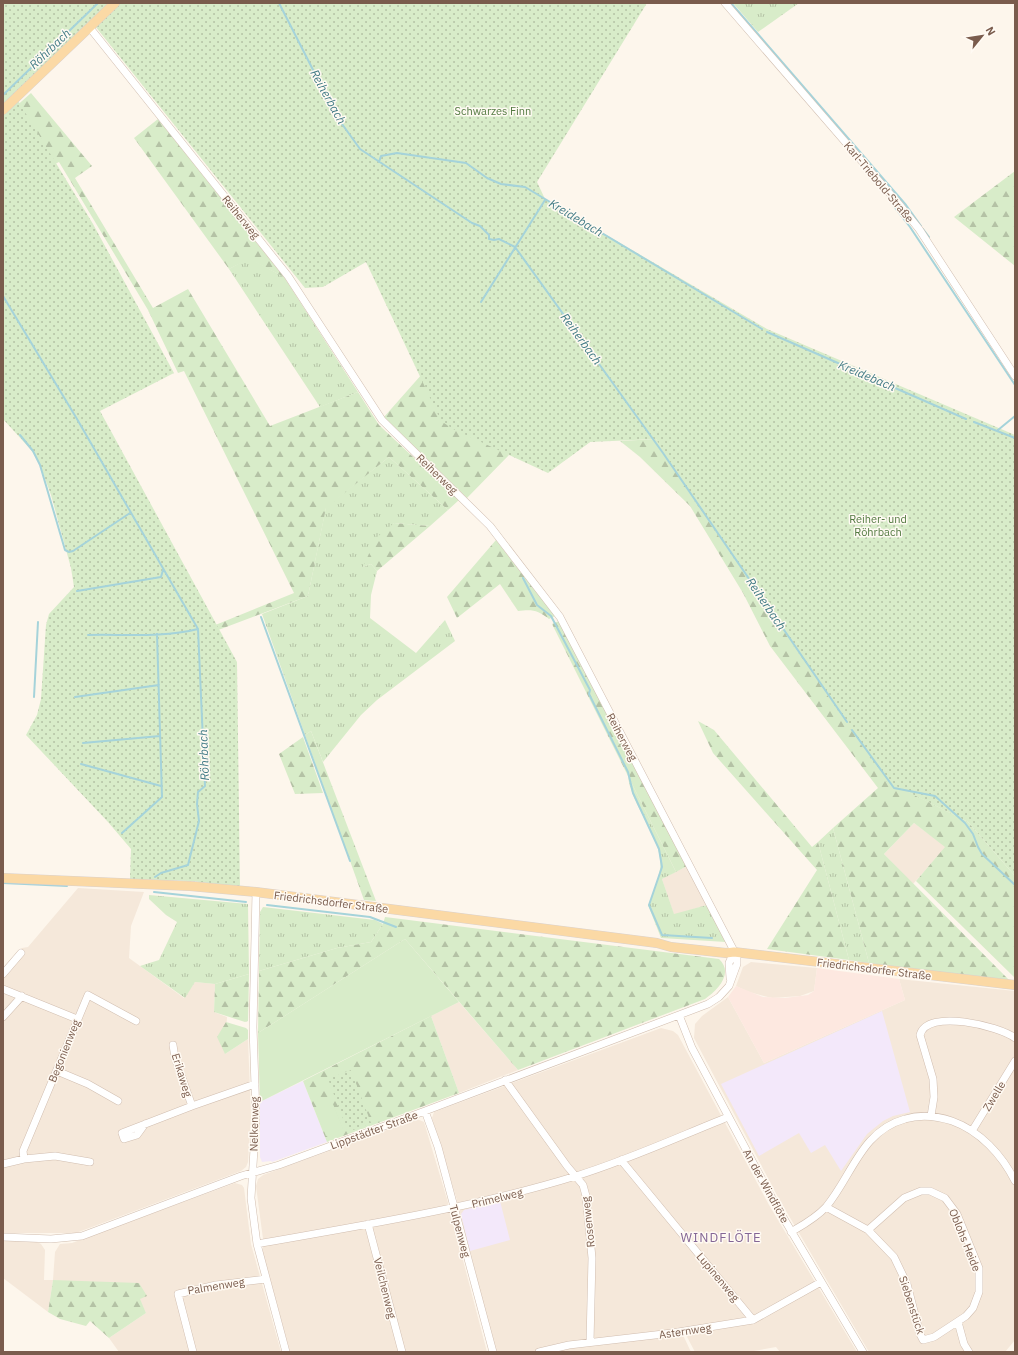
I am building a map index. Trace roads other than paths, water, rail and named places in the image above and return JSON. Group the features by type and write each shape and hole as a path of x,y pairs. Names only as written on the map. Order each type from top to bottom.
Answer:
{"main road":[{"path":"3,110 115,3"},
{"name":"Friedrichsdorfer Straße","path":"3,878 190,886 256,892 657,943 716,952 734,952 1015,985"}],"street":[{"name":"Karl-Triebold-Straße","path":"725,3 919,229 1015,376"},
{"name":"Reiherweg","path":"90,28 288,276 382,420 490,526 560,617 734,952"},
{"name":"Nelkenweg","path":"256,892 253,1027 256,1116 252,1173 252,1206 257,1244 284,1352"},
{"name":"Lippstädter Straße","path":"3,1237 59,1239 82,1236 425,1111 679,1015 719,997 725,992 730,980 729,963 734,952"},
{"path":"3,974 21,953"},
{"path":"3,988 77,1019"},
{"name":"Begonienweg","path":"24,1159 23,1151 88,995 136,1021"},
{"path":"3,1017 22,996"},
{"name":"An der Windflöte","path":"679,1015 692,1048 728,1117 791,1232 862,1352"},
{"path":"931,1116 934,1097 933,1079 920,1035 925,1025 945,1021 980,1024 998,1029 1015,1038"},
{"name":"Erikaweg","path":"173,1045 174,1058 192,1106"},
{"name":"Zwelle","path":"972,1131 1015,1061"},
{"path":"57,1071 88,1084 118,1101"},
{"name":"Rosenweg","path":"505,1080 567,1166 577,1176 583,1185 586,1196 592,1258 590,1342"},
{"name":"Erikaweg","path":"145,1124 255,1084"},
{"name":"Tulpenweg","path":"425,1111 438,1147 493,1352"},
{"path":"791,1232 813,1219 826,1206 864,1148 885,1126 911,1117 931,1116 960,1124 972,1131 985,1141 1000,1157 1015,1181"},
{"name":"Primelweg","path":"257,1244 454,1208 577,1176 728,1117"},
{"path":"3,1164 24,1159 55,1156 90,1162"},
{"name":"Lupinenweg","path":"621,1160 753,1320"},
{"name":"Oblohs Heide","path":"868,1230 896,1204 913,1193 930,1191 945,1198 957,1214 980,1272 979,1292 966,1316 928,1340"},
{"name":"Siebenstück","path":"826,1206 868,1230 894,1257 907,1284 920,1334 923,1340 928,1340"},
{"name":"Veilchenweg","path":"368,1224 402,1352"},
{"name":"Palmenweg","path":"193,1352 178,1294 181,1292 216,1285 266,1279"},
{"name":"Asternweg","path":"540,1352 590,1342 672,1333 753,1320 821,1282"},
{"path":"958,1322 964,1344 969,1352"}],"waterway":[{"name":"Röhrbach","path":"3,95 98,3"},
{"name":"Reiherbach","path":"279,3 337,117 360,149 472,223 480,226 489,235 489,239 499,239 515,247 663,453 847,722"},
{"path":"731,3 906,205 921,226"},
{"name":"Kreidebach","path":"379,162 381,156 397,153 466,163 487,178 501,184 525,187 762,329"},
{"name":"Reiherbach","path":"481,302 545,200"},
{"path":"892,204 910,227 1015,385"},
{"path":"923,229 929,237"},
{"path":"3,296 77,419 198,629 205,786 198,792 197,804 199,821 188,865 161,873 155,877"},
{"name":"Kreidebach","path":"767,332 966,419"},
{"path":"998,430 1015,416"},
{"name":"Kreidebach","path":"974,422 1015,438"},
{"path":"20,435 33,451 40,465 65,550 69,552 73,551 130,513"},
{"path":"77,591 161,577 163,570"},
{"path":"523,578 537,605 551,616 590,690 589,694 628,772 633,793 659,849 662,867 649,905 662,935 712,938"},
{"path":"261,617 350,861"},
{"path":"34,697 38,622"},
{"path":"88,635 157,635 198,629"},
{"path":"122,833 162,797 157,634"},
{"path":"75,697 159,685"},
{"name":"Reiherbach","path":"852,730 894,788 935,796 965,823 973,834 982,854 1015,885"},
{"path":"83,743 160,736"},
{"path":"81,764 161,786"},
{"path":"3,883 67,886"},
{"name":"Röhrbach","path":"154,892 246,902"},
{"name":"Röhrbach","path":"267,905 370,917 396,927"}],"district":[{"name":"WINDFLÖTE","path":"721,1237"}],"park label":[{"name":"Schwarzes Finn","path":"493,111"},
{"name":"Reiher- und Röhrbach","path":"878,525"}]}
